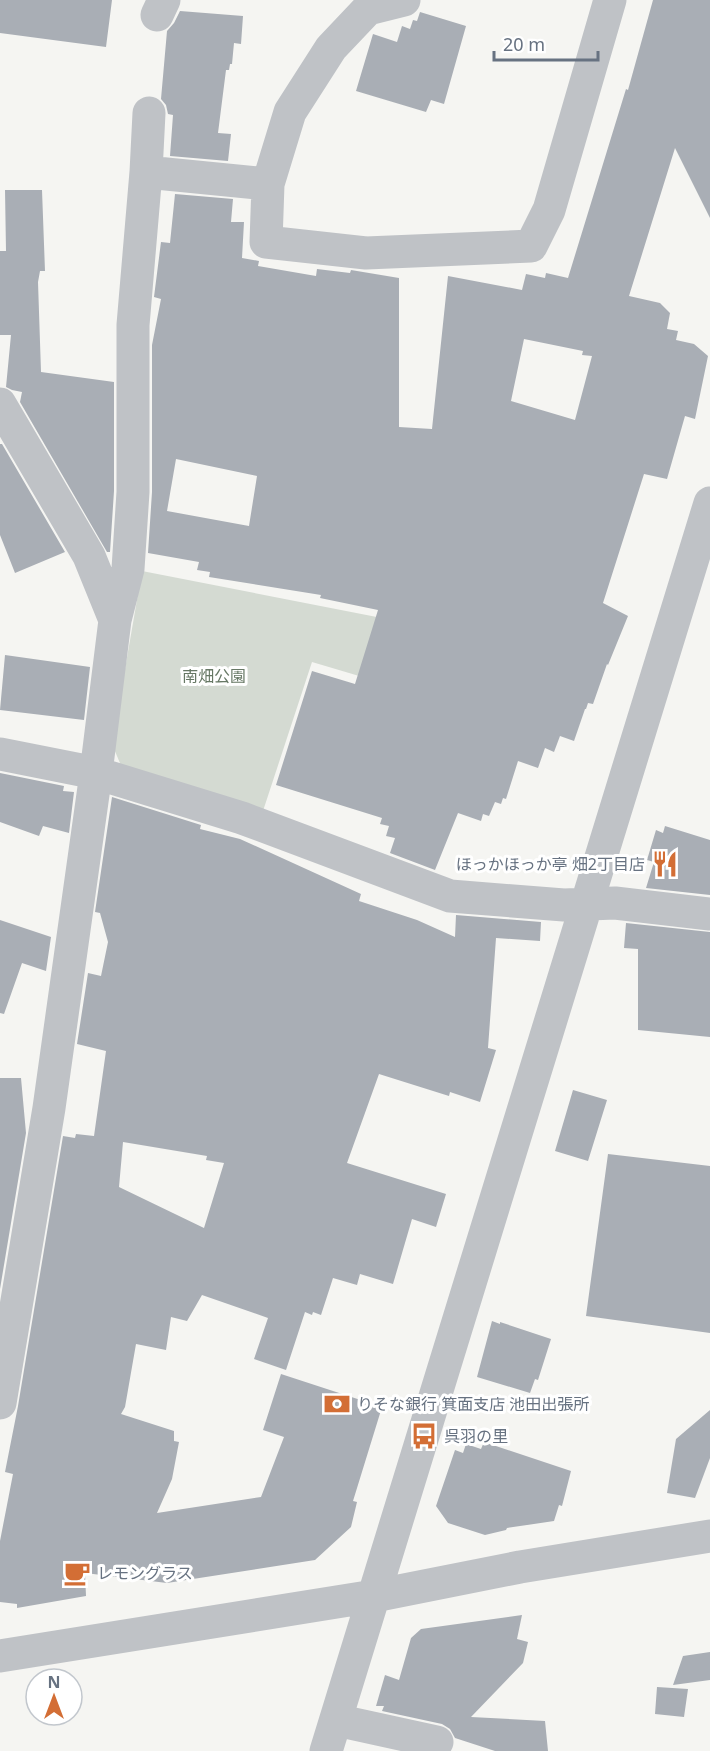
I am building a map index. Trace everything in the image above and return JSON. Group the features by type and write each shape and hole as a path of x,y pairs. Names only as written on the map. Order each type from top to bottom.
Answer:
{"street":[{"path":"404,0 369,9 331,48 290,112 268,184 266,242 366,253 531,246 549,210 610,0"},
{"path":"0,1403 49,1108 115,620 128,570 133,492 133,325 149,113"},
{"path":"146,172 268,184"},
{"path":"0,404 89,556 115,620"},
{"path":"326,1751 588,904 702,555 710,503"},
{"path":"0,754 96,773 242,818 450,896 564,905 615,903 710,914"},
{"path":"0,1656 374,1596 520,1567 710,1536"},
{"path":"336,1720 437,1742"}],"green space":[{"name":"南畑公園","path":"142,571 433,628 413,692 312,662 262,814 122,768 112,744"}],"building":[{"path":"0,0 112,0 106,47 0,33"},
{"path":"653,0 710,0 710,218 675,148 629,296 660,303 670,313 667,329 678,331 676,340 694,344 708,356 695,419 685,416 667,479 644,474 603,603 628,616 593,704 588,703 574,741 560,736 554,752 545,748 538,768 518,761 506,799 503,798 501,804 495,802 489,816 483,814 481,821 458,813 435,870 390,853 395,838 386,836 389,826 380,824 382,818 276,785 312,671 355,684 378,610 320,598 321,595 209,577 210,572 197,570 199,562 148,553 152,492 152,345 161,299 154,297 161,242 170,243 175,194 233,199 231,222 244,222 242,258 259,261 258,266 316,276 317,269 350,273 351,270 399,278 399,427 432,429 448,276 522,290 526,274 545,278 546,273 568,278 626,89 628,90","holes":["524,339 583,351 582,355 592,356 575,420 511,401","176,459 257,476 249,526 167,511"]},
{"path":"180,11 243,16 241,44 234,43 232,64 229,70 226,70 218,133 231,134 228,161 170,156 173,115 168,114 166,105 161,99 167,31"},
{"path":"420,12 466,26 444,104 431,100 426,112 356,91 373,34 397,42 402,26 410,29 413,20 417,21"},
{"path":"5,190 42,190 45,271 40,271 38,282 41,372 114,382 114,491 110,552 107,552 20,402 22,392 6,387 11,335 0,335 0,251 6,251"},
{"path":"0,444 65,552 15,573 0,535"},
{"path":"5,655 90,667 84,720 0,710"},
{"path":"0,773 64,786 63,791 74,792 69,833 43,826 39,836 0,822"},
{"path":"112,797 201,825 200,829 240,839 361,894 359,901 417,920 455,937 456,915 541,922 540,941 496,938 488,1048 496,1050 480,1102 450,1092 449,1096 379,1074 347,1163 446,1194 436,1227 412,1219 393,1284 360,1274 357,1285 333,1278 321,1315 305,1312 286,1370 254,1359 268,1318 202,1295 187,1321 171,1317 166,1350 136,1344 125,1407 121,1414 174,1431 174,1441 179,1442 172,1479 157,1513 261,1497 284,1437 263,1430 281,1374 382,1407 353,1501 357,1502 351,1527 315,1560 167,1583 85,1573 86,1596 17,1608 17,1604 0,1602 0,1541 13,1474 5,1472 63,1136 75,1138 76,1134 94,1136 106,1051 77,1044 88,973 101,976 108,942 100,913 95,912","holes":["123,1142 207,1156 206,1160 224,1163 204,1228 119,1187"]},
{"path":"665,826 710,840 710,895 646,888 654,862 647,860 656,830 663,833"},
{"path":"0,920 51,937 46,971 22,963 4,1014 0,1013"},
{"path":"626,923 710,932 710,1037 638,1030 638,949 624,948"},
{"path":"0,1078 21,1078 26,1133 0,1289"},
{"path":"573,1090 607,1100 588,1161 555,1151"},
{"path":"608,1154 710,1166 710,1333 586,1316"},
{"path":"492,1321 551,1339 538,1380 535,1379 530,1393 477,1377"},
{"path":"710,1410 710,1458 695,1498 667,1493 676,1439"},
{"path":"484,1442 571,1471 562,1506 559,1505 554,1521 507,1528 485,1535 448,1523 436,1506 455,1450 463,1453 466,1444 481,1449"},
{"path":"522,1615 517,1639 528,1642 523,1663 471,1717 545,1721 548,1751 495,1751 455,1738 450,1729 442,1724 382,1711 384,1706 376,1706 385,1675 399,1680 411,1638 421,1629"},
{"path":"710,1652 710,1680 673,1685 683,1656"},
{"path":"657,1687 688,1689 684,1717 655,1714"}],"place":[{"name":"ほっかほっか亭 畑2丁目店","path":"665,864"},
{"name":"りそな銀行 箕面支店 池田出張所","path":"337,1404"},
{"name":"呉羽の里","path":"424,1436"},
{"name":"レモングラス","path":"77,1573"}]}
